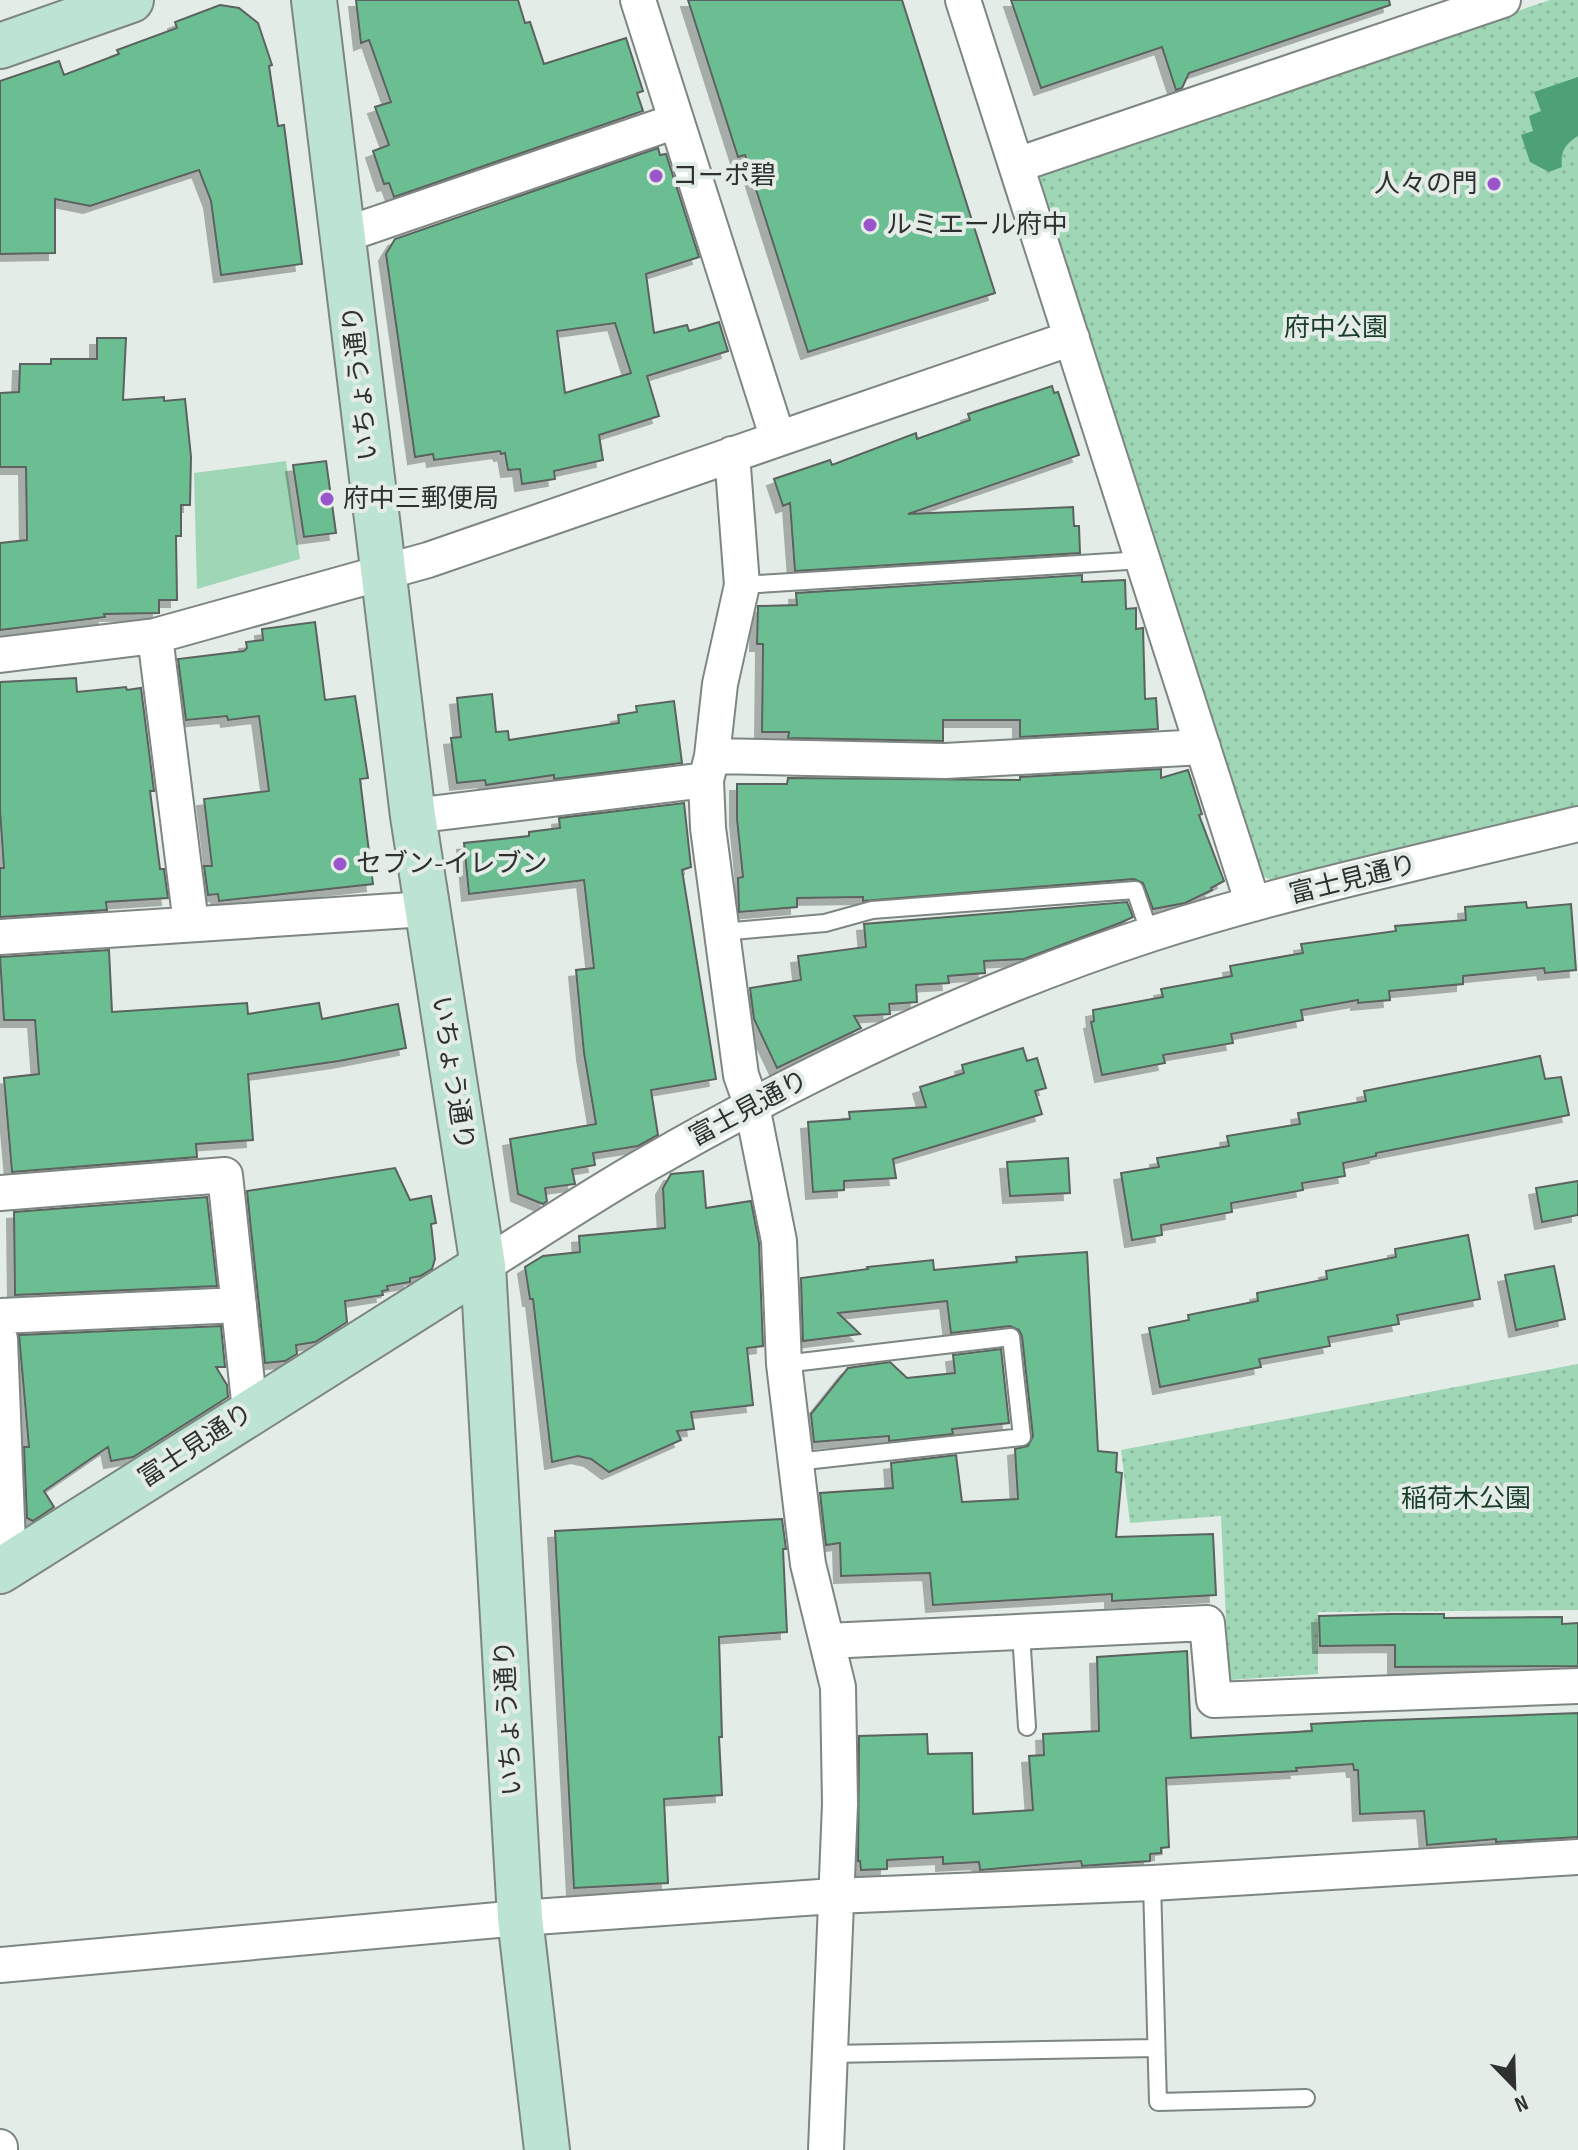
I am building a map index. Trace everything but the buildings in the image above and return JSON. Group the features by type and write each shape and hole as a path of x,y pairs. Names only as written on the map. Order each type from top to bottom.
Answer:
{"street":[{"path":"0,46 131,0"},
{"name":"いちょう通り","path":"314,0 413,816 483,1266 520,1918 547,2150"},
{"path":"638,0 778,439"},
{"path":"963,0 1253,904"},
{"path":"1017,165 1503,0"},
{"path":"344,235 676,121"},
{"path":"0,655 155,636 428,560 1072,338"},
{"path":"732,454 742,585 720,684 709,768 708,828 741,1075 752,1106 779,1241 784,1364 808,1564 838,1687 840,1804 826,2150"},
{"path":"155,636 191,924"},
{"path":"413,816 709,768 945,761 1203,747"},
{"name":"富士見通り","path":"0,1572 250,1411 644,1165 752,1106 935,1017 1150,934 1253,904 1578,824"},
{"path":"0,937 426,909"},
{"path":"0,1193 225,1175 250,1411"},
{"path":"0,1316 239,1305"},
{"path":"0,1339 2,1477 8,1545 0,1572"},
{"path":"827,1641 1207,1623 1214,1700 1578,1686"},
{"path":"0,1965 520,1918 834,1896 1152,1883 1578,1857"}],"lane":[{"path":"742,585 1143,560"},
{"path":"722,932 825,923 872,910 1135,890 1150,934"},
{"path":"784,1364 1011,1337 1022,1437 796,1462"},
{"path":"1021,1633 1027,1727"},
{"path":"1152,1883 1158,2102 1306,2098"},
{"path":"830,2054 1156,2048"}],"green space":[{"name":"府中公園","path":"1550,0 1578,0 1578,809 1274,882 1258,873 1036,185 1041,173"},
{"path":"286,461 300,559 197,589 194,473"},
{"name":"稲荷木公園","path":"1578,1364 1578,1610 1318,1612 1318,1674 1229,1680 1221,1516 1130,1523 1121,1450"}],"shaded area":[{"path":"1578,77 1578,136 1564,149 1562,167 1549,172 1530,162 1521,135 1533,131 1529,116 1541,111 1534,92"}],"place":[{"name":"コーポ碧","path":"656,176"},
{"name":"人々の門","path":"1494,184"},
{"name":"ルミエール府中","path":"870,225"},
{"name":"府中三郵便局","path":"327,499"},
{"name":"セブン-イレブン","path":"340,864"}]}
